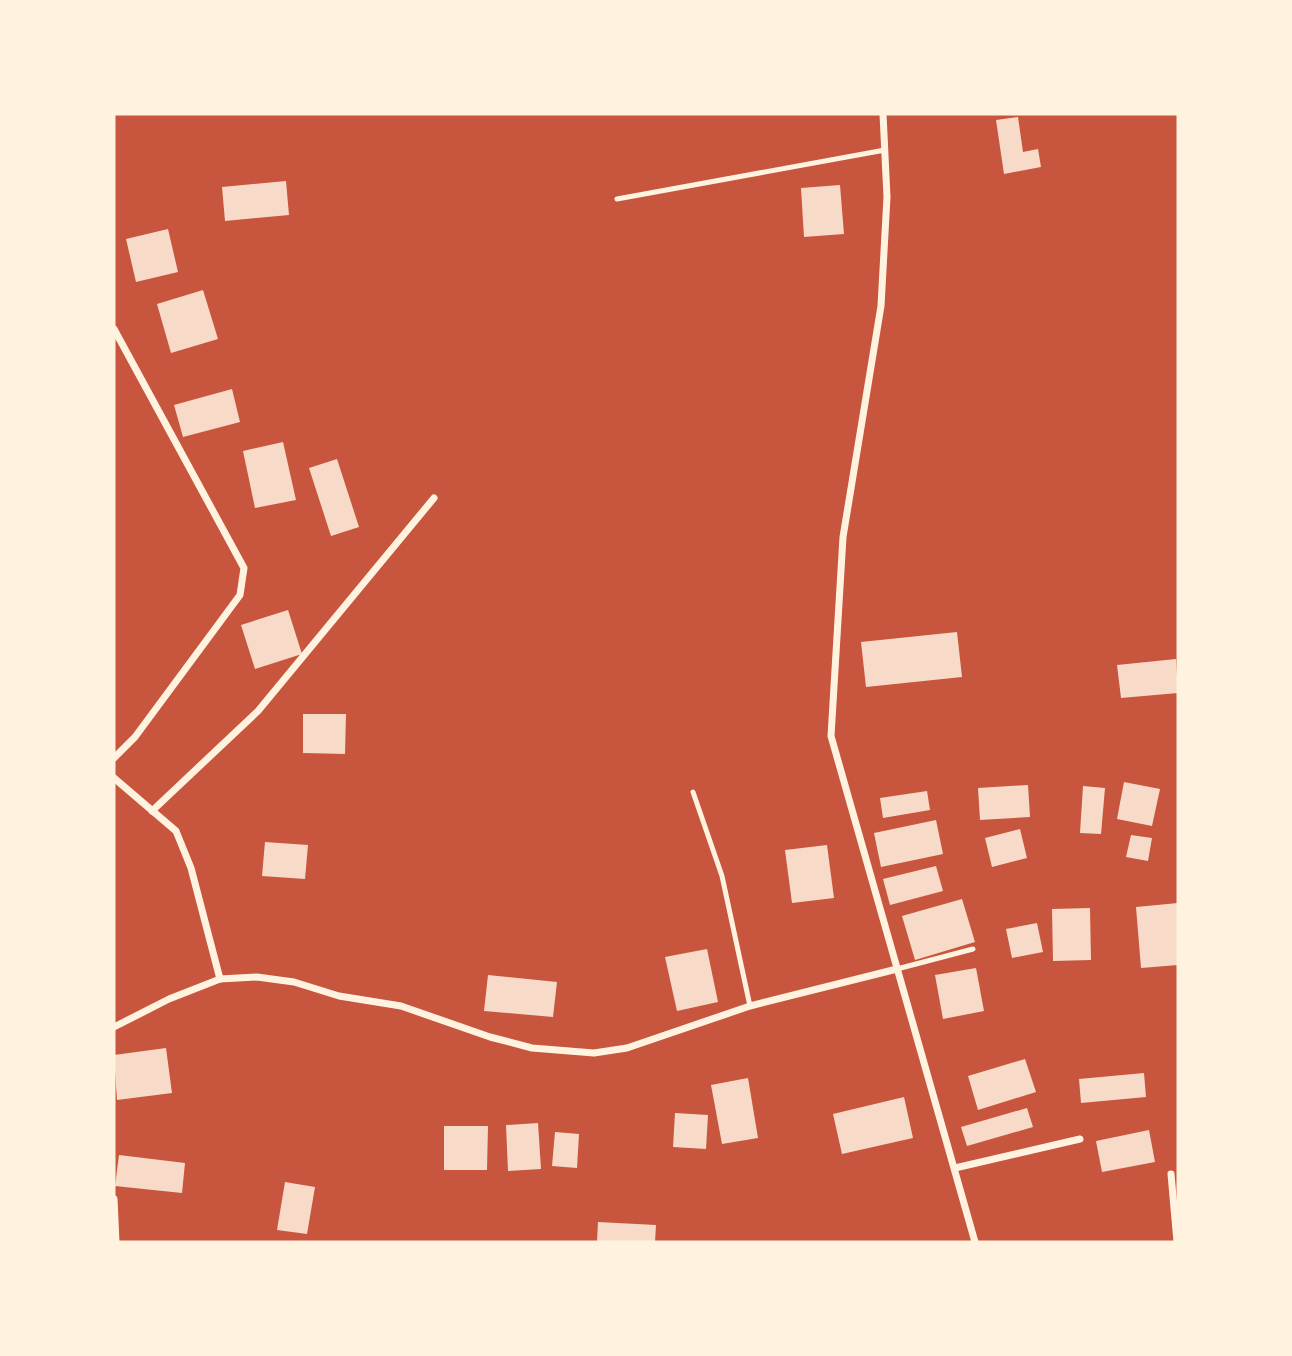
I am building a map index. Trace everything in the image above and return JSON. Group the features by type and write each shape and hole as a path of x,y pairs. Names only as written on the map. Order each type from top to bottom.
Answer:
{"street":[{"path":"883,114 887,197 881,306 843,537 831,736 975,1242"},
{"path":"114,329 244,568 240,595 135,737 114,758"},
{"path":"152,811 258,710 434,498"},
{"path":"114,778 176,831 191,868 220,979"},
{"path":"114,1027 169,999 220,979 257,977 294,982 338,996 401,1006 490,1037 562,1053 594,1053 627,1048 750,1006 897,969"},
{"path":"955,1168 1080,1139"},
{"path":"1171,1174 1177,1242"},
{"path":"114,1199 116,1242"}],"lane":[{"path":"617,199 885,150"},
{"path":"693,792 722,876 750,1006"},
{"path":"897,969 973,949"}],"building":[{"path":"1018,117 1023,152 1038,149 1041,167 1004,174 996,120"},
{"path":"286,181 289,215 225,221 222,187"},
{"path":"840,185 844,234 804,237 801,188"},
{"path":"168,229 178,272 136,282 126,239"},
{"path":"203,290 218,339 171,353 157,304"},
{"path":"232,389 240,422 183,437 174,405"},
{"path":"283,442 296,500 255,508 243,451"},
{"path":"337,459 359,527 331,536 309,468"},
{"path":"288,610 302,654 255,669 241,625"},
{"path":"957,632 962,677 866,687 861,642"},
{"path":"1176,659 1178,693 1121,698 1117,665"},
{"path":"303,714 346,714 345,754 303,753"},
{"path":"1124,782 1160,789 1152,826 1117,819"},
{"path":"1028,785 1030,817 980,820 978,788"},
{"path":"1083,786 1105,788 1101,834 1080,833"},
{"path":"927,791 930,810 883,818 880,798"},
{"path":"936,820 943,854 881,867 874,833"},
{"path":"1020,829 1027,858 992,867 985,838"},
{"path":"1131,835 1152,838 1148,861 1126,857"},
{"path":"265,842 308,845 305,879 262,876"},
{"path":"827,845 834,898 792,903 785,850"},
{"path":"936,866 943,891 890,905 883,879"},
{"path":"962,899 975,942 915,960 902,916"},
{"path":"1178,903 1178,965 1141,968 1136,907"},
{"path":"1090,908 1091,960 1053,961 1052,909"},
{"path":"1037,923 1043,952 1012,958 1006,929"},
{"path":"707,949 718,1002 677,1011 665,957"},
{"path":"976,968 984,1011 943,1019 935,975"},
{"path":"488,975 557,982 553,1017 484,1011"},
{"path":"166,1048 172,1093 117,1100 114,1055"},
{"path":"1025,1059 1036,1092 978,1110 968,1076"},
{"path":"1144,1073 1146,1097 1081,1103 1079,1079"},
{"path":"748,1078 758,1138 722,1144 711,1085"},
{"path":"904,1097 913,1138 842,1154 833,1114"},
{"path":"1027,1108 1033,1127 967,1146 961,1127"},
{"path":"675,1113 708,1115 706,1149 673,1147"},
{"path":"538,1123 541,1169 508,1171 506,1125"},
{"path":"444,1126 488,1126 487,1170 444,1170"},
{"path":"1149,1130 1155,1162 1102,1172 1096,1141"},
{"path":"555,1132 579,1134 577,1168 552,1166"},
{"path":"119,1155 185,1163 182,1193 115,1186"},
{"path":"285,1182 315,1187 307,1234 277,1230"},
{"path":"598,1222 656,1225 655,1242 597,1242"}]}
